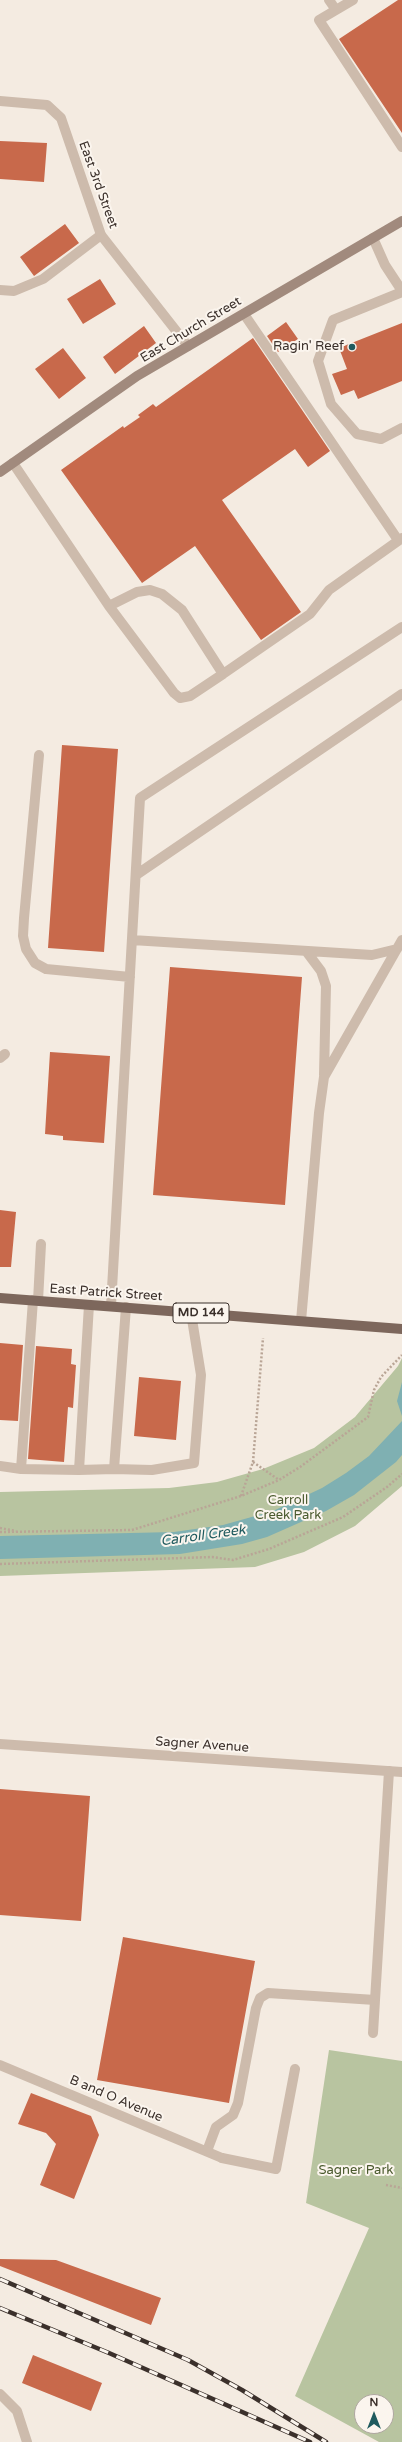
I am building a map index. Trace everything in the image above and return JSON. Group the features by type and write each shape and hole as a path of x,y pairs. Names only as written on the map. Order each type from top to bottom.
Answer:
{"main road":[{"name":"East Church Street","path":"0,472 137,376 402,221"},
{"name":"East Patrick Street","path":"0,1298 402,1329"}],"street":[{"path":"329,0 336,10"},
{"path":"353,0 319,20 402,147"},
{"name":"East 3rd Street","path":"0,101 47,105 61,118 100,235 188,346"},
{"path":"0,290 14,290 43,279 100,235"},
{"path":"373,238 385,265 402,291 333,320 318,361 331,404 357,434 381,439 402,428"},
{"path":"13,463 109,606 180,698 190,696 310,614 329,590 400,539 244,314"},
{"path":"109,606 138,592 150,590 162,594 182,610 223,674"},
{"path":"111,1306 140,798 402,627"},
{"path":"136,875 402,694"},
{"path":"39,754 24,918 23,936 26,949 35,962 46,969 130,977"},
{"path":"132,940 372,955 400,945"},
{"path":"324,1077 400,945"},
{"path":"301,1321 324,1077 326,986 321,971 306,951"},
{"path":"22,1469 41,1244"},
{"path":"79,1470 89,1305"},
{"path":"114,1469 126,1307"},
{"path":"0,1466 22,1469 152,1470 194,1463 201,1375 191,1312"},
{"name":"Sagner Avenue","path":"0,1744 402,1772"},
{"path":"373,2033 389,1771"},
{"path":"207,2151 216,2127 233,2115 238,2103 256,2008 260,1998 268,1993 375,2000"},
{"name":"B and O Avenue","path":"0,2065 222,2158 276,2169 295,2069"},
{"path":"0,2394 17,2411 27,2442"}],"path":[{"path":"241,1496 253,1462 263,1338"},
{"path":"0,1532 132,1530 241,1496 279,1480 320,1454 368,1417 374,1390 381,1377 402,1355"},
{"path":"253,1462 279,1480"},
{"path":"0,1564 212,1557 234,1560 284,1543 343,1517 387,1487 402,1474"},
{"path":"0,1528 20,1532"},
{"path":"386,2185 402,2188"}],"green space":[{"name":"Carroll Creek Park","path":"402,1358 402,1486 355,1526 304,1552 255,1567 0,1576 0,1492 169,1488 217,1482 263,1469 314,1448 355,1417 398,1366"},
{"name":"Sagner Park","path":"329,2050 402,2061 402,2442 379,2442 364,2434 394,2434 394,2394 354,2394 354,2428 295,2396 369,2228 306,2203"}],"water":[{"path":"402,1382 402,1416 397,1401"},
{"name":"Carroll Creek","path":"402,1421 402,1455 396,1462 354,1495 326,1511 267,1537 242,1544 180,1554 0,1559 0,1536 174,1532 223,1525 273,1511 322,1488 346,1473 369,1456"}],"building":[{"path":"398,0 402,0 402,133 339,39"},
{"path":"0,141 47,143 44,182 0,179"},
{"path":"65,224 79,243 34,276 20,257"},
{"path":"100,279 116,304 83,324 67,299"},
{"path":"286,322 298,339 278,352 267,336"},
{"path":"402,323 402,381 358,399 354,390 341,395 332,374 347,369 339,348"},
{"path":"144,326 156,343 115,374 103,357"},
{"path":"253,338 330,451 308,467 295,449 222,500 301,612 261,640 195,546 142,583 61,470 123,426 124,428 140,417 138,415 153,404 156,407"},
{"path":"63,348 86,378 59,399 35,369"},
{"path":"62,745 118,749 104,952 48,948"},
{"path":"170,967 302,977 285,1205 153,1195"},
{"path":"50,1052 110,1056 104,1143 63,1140 63,1136 45,1134"},
{"path":"0,1210 16,1212 11,1267 0,1267"},
{"path":"0,1343 23,1345 18,1421 0,1420"},
{"path":"36,1346 72,1349 71,1364 76,1365 73,1408 68,1407 64,1462 28,1459"},
{"path":"139,1377 181,1381 176,1440 134,1436"},
{"path":"0,1789 90,1796 81,1921 0,1915"},
{"path":"123,1937 255,1961 229,2103 97,2080"},
{"path":"31,2093 91,2116 99,2135 74,2199 40,2185 56,2144 46,2133 18,2124"},
{"path":"0,2259 56,2260 161,2298 151,2325 0,2266"},
{"path":"33,2355 102,2383 91,2411 22,2383"}],"railway":[{"path":"0,2279 188,2360 242,2390 326,2442"},
{"path":"0,2308 109,2353 310,2442"}],"place":[{"name":"Ragin' Reef","path":"352,347"}]}
